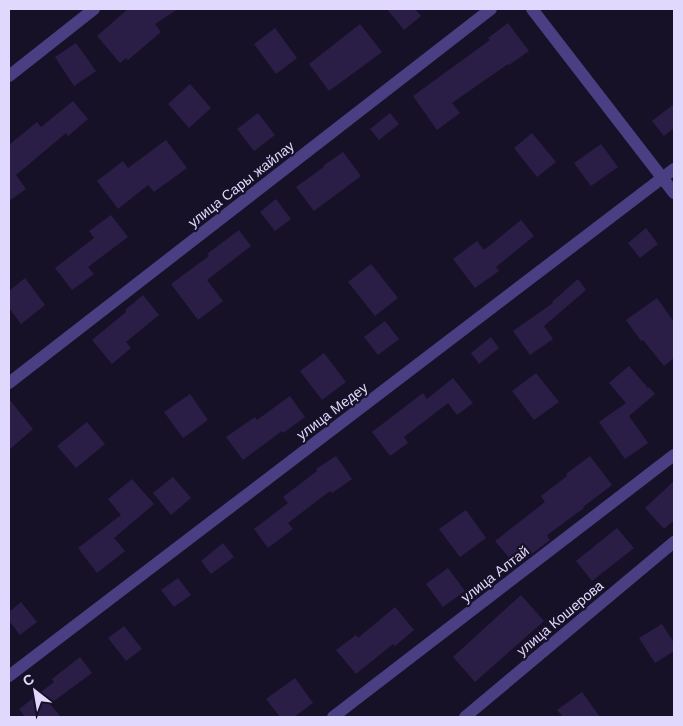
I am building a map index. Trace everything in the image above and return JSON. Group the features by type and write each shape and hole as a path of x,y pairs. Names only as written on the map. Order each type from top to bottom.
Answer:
{"street":[{"path":"9,76 94,9"},
{"name":"улица Сары жайлау","path":"9,383 491,9"},
{"path":"532,9 674,193"},
{"name":"улица Медеу","path":"9,676 674,169"},
{"name":"улица Алтай","path":"333,717 674,454"},
{"name":"улица Кошерова","path":"466,717 674,542"}],"building":[{"path":"128,9 178,9 155,24 161,32 128,60 126,58 120,63 97,36"},
{"path":"387,9 415,9 421,16 404,30"},
{"path":"508,23 529,51 452,103 460,113 437,130 413,96 490,40 488,38"},
{"path":"360,24 382,52 329,91 309,64"},
{"path":"275,28 297,58 276,74 254,44"},
{"path":"76,43 96,71 74,86 55,57"},
{"path":"190,84 211,108 189,128 168,104"},
{"path":"73,101 88,119 68,136 66,133 16,175 26,189 9,201 9,145 37,122 41,127"},
{"path":"674,104 674,128 664,136 652,121"},
{"path":"258,113 275,135 254,151 237,129"},
{"path":"390,113 399,124 379,140 370,129"},
{"path":"532,133 556,162 537,177 514,148"},
{"path":"166,140 187,168 154,192 148,185 118,209 97,181 123,161 128,168"},
{"path":"601,144 618,167 591,186 574,163"},
{"path":"343,152 361,176 314,211 296,187"},
{"path":"276,199 291,219 275,231 260,212"},
{"path":"111,215 128,237 88,267 94,274 72,290 55,268 94,238 89,231"},
{"path":"521,220 534,236 496,267 499,271 475,288 453,259 477,241 484,250"},
{"path":"646,228 658,244 640,258 628,243"},
{"path":"239,230 251,246 207,280 223,301 198,320 171,284 209,256 207,254"},
{"path":"371,264 398,298 375,316 348,282"},
{"path":"25,278 45,305 21,324 9,308 9,291"},
{"path":"578,279 586,290 544,326 553,339 530,355 513,331 553,303"},
{"path":"143,295 159,315 126,342 131,348 112,364 92,340"},
{"path":"657,298 674,322 674,358 664,366 643,340 641,341 626,320"},
{"path":"385,321 399,339 378,355 364,337"},
{"path":"491,337 499,348 479,364 471,353"},
{"path":"324,353 346,382 322,400 300,371"},
{"path":"629,366 655,394 629,416 648,443 625,459 599,422 626,403 609,383"},
{"path":"536,373 559,402 534,420 512,391"},
{"path":"453,378 473,403 457,415 448,403 404,437 408,443 390,456 372,432 423,393 427,399"},
{"path":"190,394 208,420 183,438 164,412"},
{"path":"290,396 305,417 283,433 282,431 243,460 226,437 255,417 257,420"},
{"path":"9,399 33,429 9,450"},
{"path":"87,422 105,444 76,468 57,446"},
{"path":"336,456 352,479 332,493 330,491 288,523 293,529 268,548 254,529 288,503 283,497 317,471 316,469"},
{"path":"590,456 612,485 547,535 550,540 516,566 495,541 545,502 541,496"},
{"path":"173,477 191,498 171,515 153,493"},
{"path":"132,479 154,504 114,538 125,551 97,573 78,548 121,515 108,499"},
{"path":"674,481 674,520 664,529 645,508"},
{"path":"466,510 486,538 460,557 439,529"},
{"path":"617,528 634,548 592,581 576,561"},
{"path":"223,543 234,557 211,574 201,561"},
{"path":"448,568 465,591 443,607 426,584"},
{"path":"178,578 191,595 174,607 161,590"},
{"path":"521,595 544,621 475,682 453,657"},
{"path":"21,602 37,622 20,635 9,621 9,612"},
{"path":"395,607 414,630 395,646 393,644 356,674 336,650 356,635 358,638"},
{"path":"662,624 674,643 674,651 655,663 639,638"},
{"path":"124,626 142,649 126,661 108,638"},
{"path":"80,657 92,673 50,704 61,717 25,717 19,709 54,682 52,679"},
{"path":"295,678 313,703 294,717 280,717 266,699"},
{"path":"582,692 600,717 563,717 557,710"}]}
